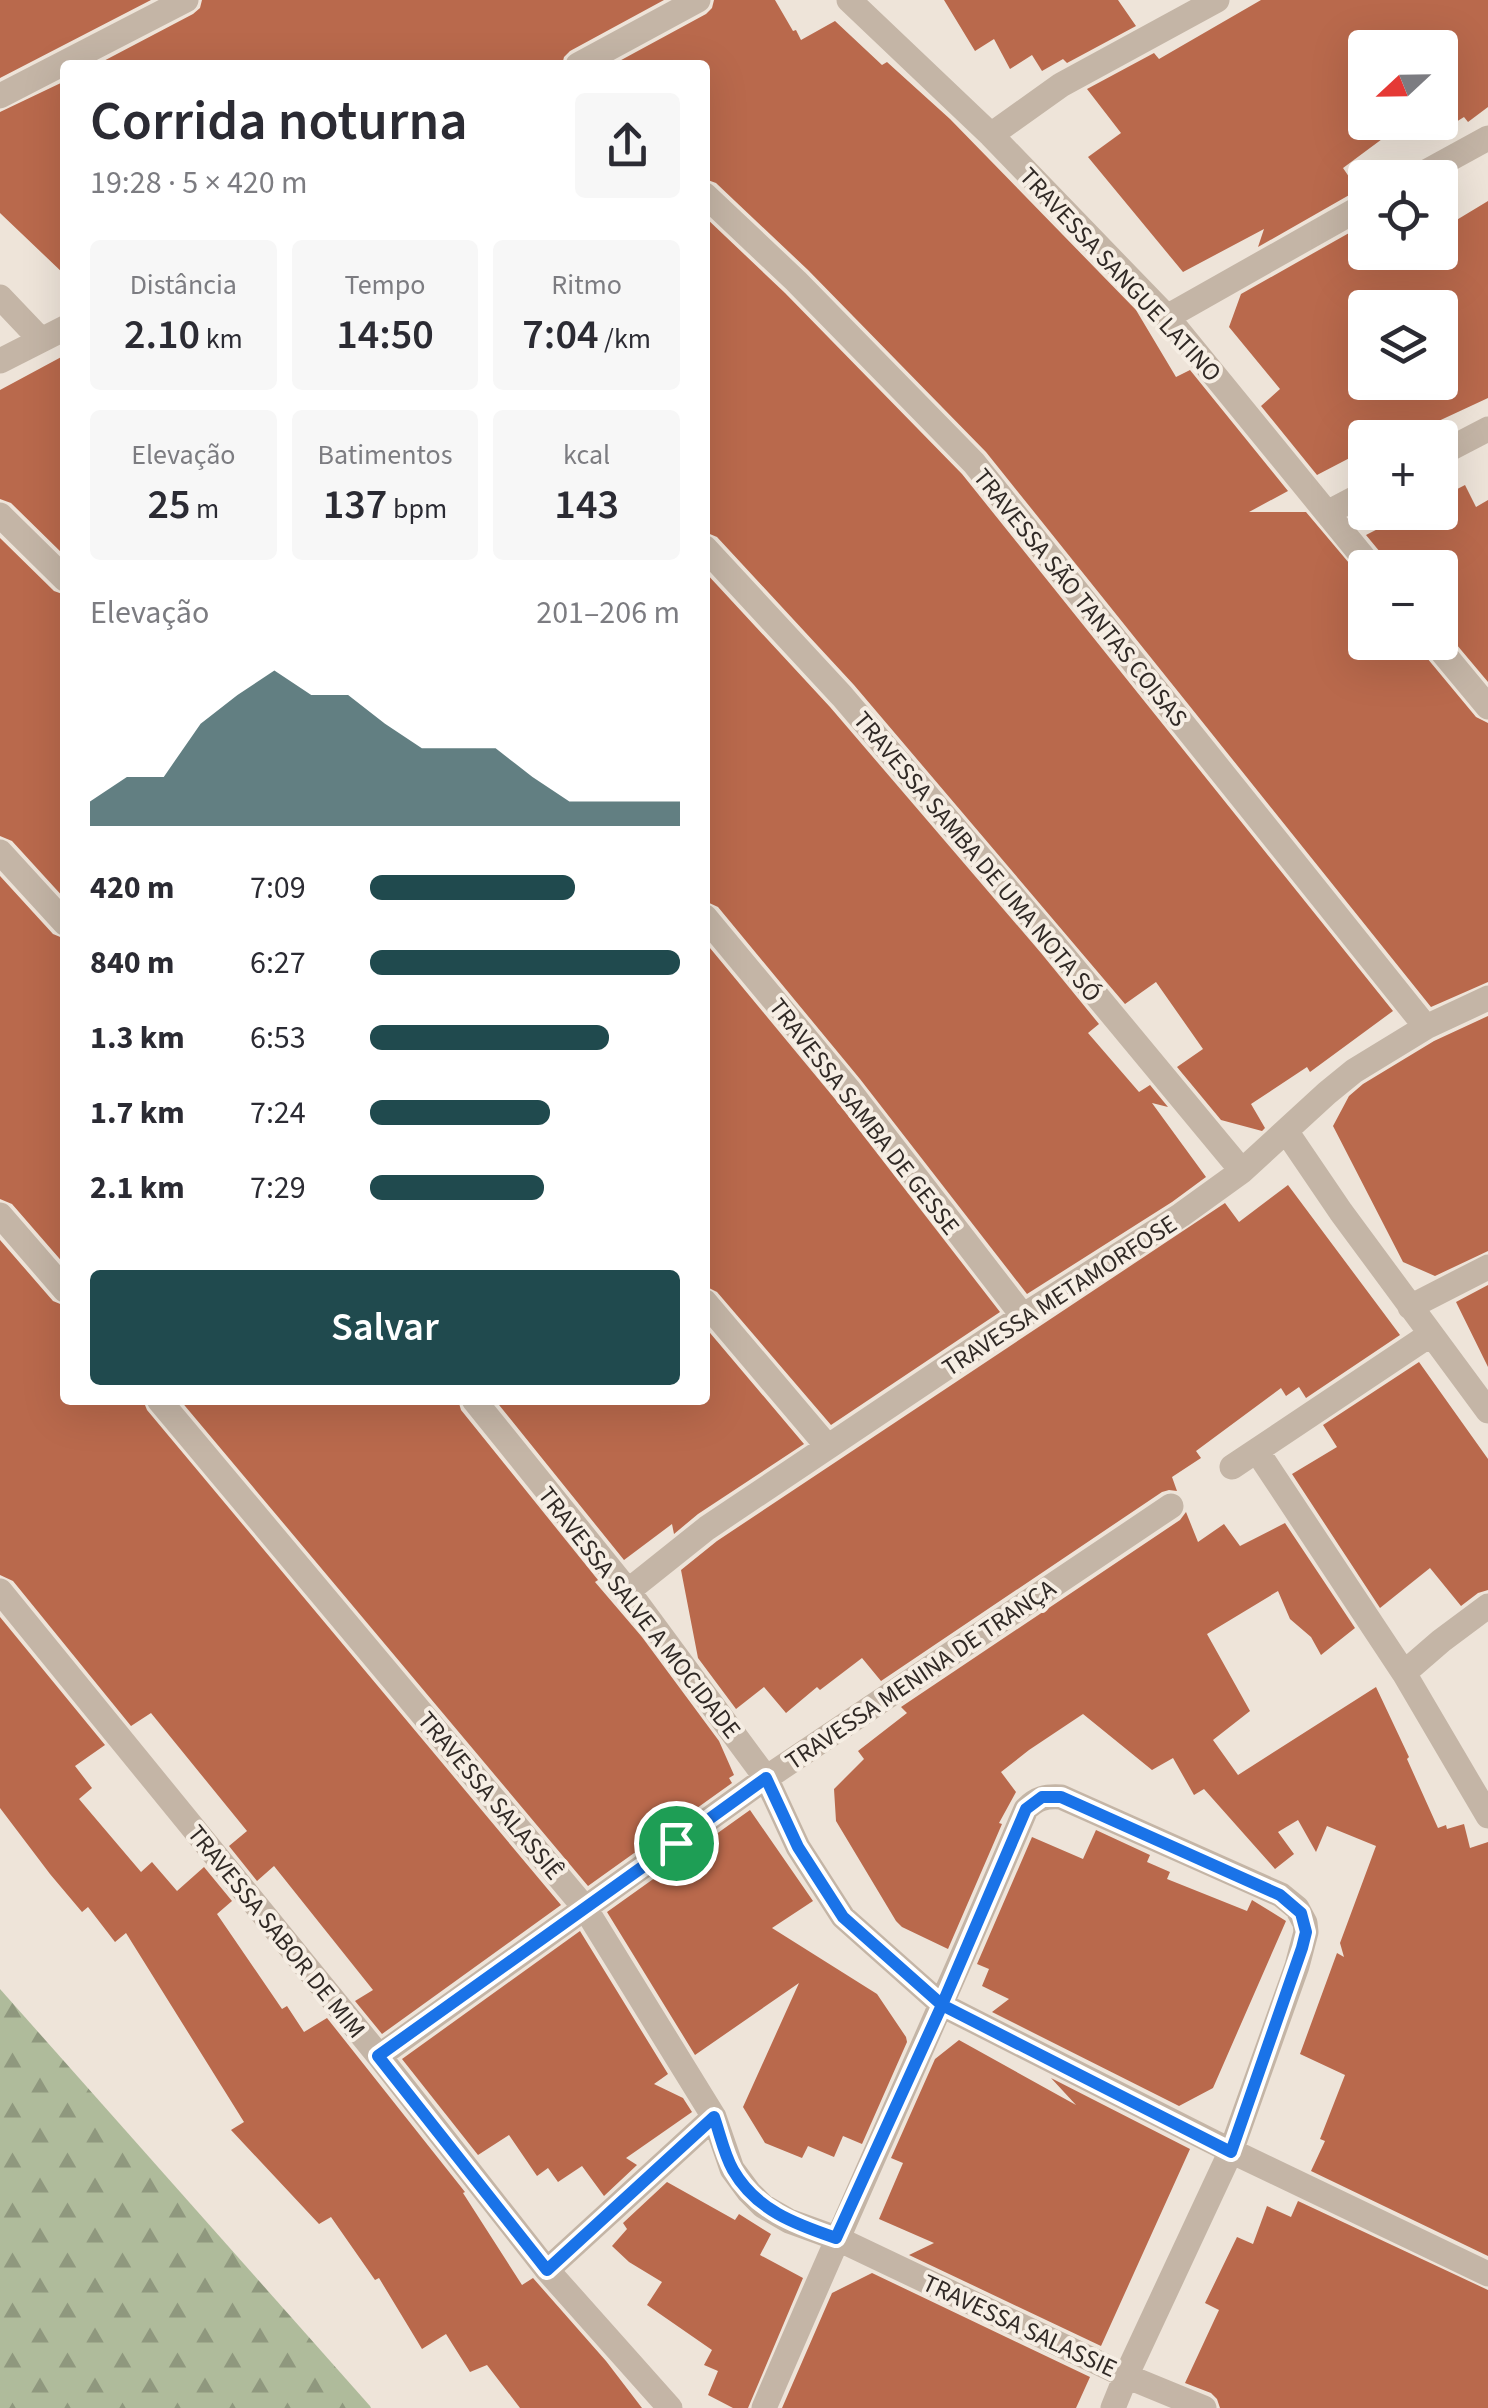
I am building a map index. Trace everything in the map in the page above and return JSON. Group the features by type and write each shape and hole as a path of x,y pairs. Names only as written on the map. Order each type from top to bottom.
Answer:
{"street":[{"path":"70,60 186,0"},
{"path":"587,60 698,0"},
{"name":"TRAVESSA SANGUE LATINO","path":"849,0 991,135 1167,317 1357,550"},
{"path":"991,135 1061,85 1217,0"},
{"path":"0,96 60,65"},
{"path":"1448,160 1488,138"},
{"name":"TRAVESSA SÃO TANTAS COISAS","path":"710,200 796,281 974,463 1426,1027"},
{"path":"1167,317 1348,215"},
{"path":"0,297 41,340"},
{"path":"0,362 60,330"},
{"path":"1458,445 1488,429"},
{"path":"1327,513 1348,502"},
{"path":"0,515 60,574"},
{"name":"TRAVESSA SAMBA DE UMA NOTA SÓ","path":"710,553 842,696 1054,943 1242,1171"},
{"path":"1449,660 1488,708"},
{"path":"0,852 60,917"},
{"name":"TRAVESSA SAMBA DE GESSE","path":"710,923 848,1089 1023,1316"},
{"name":"TRAVESSA METAMORFOSE","path":"628,1592 706,1528 1181,1215 1242,1171 1354,1072 1426,1027 1488,998"},
{"path":"1286,1131 1488,1411"},
{"path":"0,1215 60,1284"},
{"path":"1410,1307 1488,1268"},
{"path":"710,1308 828,1447"},
{"path":"1232,1466 1431,1334"},
{"name":"TRAVESSA SALASSIÊ","path":"163,1405 586,1908 714,2117 732,2168 749,2192 788,2221 836,2238"},
{"name":"TRAVESSA SALVE A MOCIDADE","path":"478,1405 628,1592 766,1778 798,1847 843,1917 942,2005 1231,2152 1488,2274"},
{"path":"1257,1451 1404,1673 1488,1816"},
{"name":"TRAVESSA MENINA DE TRANÇA","path":"378,2056 766,1778 1172,1506"},
{"name":"TRAVESSA SABOR DE MIM","path":"0,1591 547,2270 670,2408"},
{"path":"1404,1673 1488,1606"},
{"path":"764,2408 1026,1809 1042,1797 1061,1797 1280,1895 1301,1913 1306,1932 1231,2152 1113,2408"},
{"path":"547,2270 714,2117"},
{"name":"TRAVESSA SALASSIE","path":"836,2238 1126,2376 1204,2408"}],"green space":[{"path":"0,1989 370,2406 371,2408 0,2408"}],"building":[{"path":"0,0 151,0 0,78"},
{"path":"202,0 664,0 570,51 563,60 106,60 200,8"},
{"path":"714,0 775,0 801,40 835,21 882,65 887,62 950,119 1136,310 1176,377 1190,370 1288,491 1249,512 1306,512 1348,562 1348,660 1429,660 1476,717 1488,723 1488,982 1431,1007 986,452 808,270 710,181 710,60 621,60 706,14"},
{"path":"944,0 1118,0 1136,26 1067,63 1063,59 1042,71 1032,55 1010,69 994,39 975,51"},
{"path":"1261,0 1488,0 1488,107 1468,122 1464,117 1458,121 1458,30 1348,30 1348,140 1381,140 1354,160 1348,160 1343,168 1348,175 1348,196 1258,247 1264,229 1183,272 1088,157 1121,133 1087,89 1154,53 1159,59"},
{"path":"60,83 60,270 0,213 0,112"},
{"path":"1488,201 1488,398 1441,420 1348,420 1348,459 1317,475 1261,406 1280,389 1229,327 1241,294 1348,234 1348,270 1458,270 1458,219"},
{"path":"710,222 962,474 1393,1011 1310,1072 1307,1067 1251,1104 1265,1128 1262,1131 1221,1120 1177,1067 1203,1049 1156,982 1125,1004 854,685 717,537 710,534"},
{"path":"60,358 60,551 11,503 0,499 0,390"},
{"path":"1465,485 1476,507 1488,500 1488,682 1458,646 1458,550 1378,550 1366,535 1376,530 1458,530 1458,489"},
{"path":"0,538 60,593 60,894 12,841 0,836"},
{"path":"710,577 830,707 1041,953 1099,1024 1088,1033 1139,1092 1150,1085 1168,1107 1152,1103 1206,1177 1027,1294 860,1079 718,907 710,903"},
{"path":"0,876 60,937 60,1259 12,1204 0,1199"},
{"path":"710,948 835,1099 1000,1312 831,1425 710,1288"},
{"path":"1488,1016 1488,1251 1435,1276 1403,1262 1333,1126 1349,1096 1363,1084 1434,1041"},
{"path":"1288,1185 1400,1335 1306,1398 1299,1387 1286,1396 1281,1388 1196,1451 1201,1458 1172,1477 1177,1491 1162,1492 881,1681 862,1658 786,1713 764,1687 736,1709 698,1658 681,1570 717,1541 1225,1203 1239,1222"},
{"path":"0,1240 53,1301 60,1304 60,1405 145,1405 561,1905 382,2034 355,2001 373,1990 274,1866 257,1881 229,1846 247,1831 151,1713 131,1726 13,1581 0,1575"},
{"path":"1488,1285 1488,1367 1456,1302"},
{"path":"710,1333 804,1444 674,1534 672,1524 624,1560 499,1405 710,1405"},
{"path":"1419,1362 1488,1459 1488,1590 1461,1606 1430,1568 1380,1608 1292,1474 1337,1447 1323,1425"},
{"path":"184,1405 460,1405 642,1637 719,1741 734,1775 729,1778 732,1783 588,1886"},
{"path":"1186,1512 1198,1542 1224,1524 1240,1546 1285,1523 1355,1628 1321,1655 1311,1637 1290,1619 1278,1591 1207,1634 1250,1711 1213,1740 1238,1775 1376,1687 1438,1828 1464,1824 1470,1848 1488,1842 1488,2256 1311,2171 1325,2141 1320,2139 1345,2075 1300,2054 1337,1953 1344,1957 1340,1943 1376,1846 1327,1826 1316,1852 1298,1820 1278,1832 1294,1854 1275,1869 1204,1789 1194,1795 1173,1758 1152,1770 1083,1714 1001,1772 1016,1792 999,1823 1002,1824 948,1949 896,1921 836,1821 834,1789 864,1759 858,1751 907,1713 901,1707 1180,1520"},
{"path":"0,1617 105,1745 75,1766 92,1788 79,1799 141,1872 152,1862 177,1891 204,1867 232,1901 217,1914 282,2009 287,2006 304,2032 327,2018 465,2192 522,2285 533,2278 642,2408 520,2408 487,2365 470,2372 446,2334 422,2349 379,2278 375,2280 331,2217 319,2224 231,2130 244,2122 126,1933 115,1942 88,1907 82,1912 0,1808"},
{"path":"750,1810 813,1901 772,1928 877,1994 906,2037 862,2144 843,2136 834,2157 808,2146 802,2158 765,2143 743,2107 799,1983 695,2055 607,1912"},
{"path":"1096,1830 1150,1855 1147,1862 1170,1872 1167,1879 1247,1911 1252,1900 1286,1921 1213,2088 1179,2106 992,2012 1009,1999 982,1986 989,1969 977,1964 1032,1837 1083,1859"},
{"path":"580,1931 668,2074 654,2084 683,2098 692,2112 626,2158 637,2165 604,2196 582,2166 558,2182 548,2168 537,2176 509,2135 478,2155 402,2059"},
{"path":"959,2040 1076,2105 1051,2078 1190,2149 1101,2346 909,2255 934,2243 879,2219 903,2163 891,2158 935,2059"},
{"path":"667,2182 735,2220 739,2214 771,2234 760,2255 803,2278 748,2408 733,2408 708,2395 718,2371 704,2365 712,2350 647,2305 662,2282 629,2262 612,2246 627,2229 623,2223"},
{"path":"1298,2201 1488,2290 1488,2408 1220,2408 1211,2393 1185,2383 1219,2310 1205,2303 1237,2237 1253,2244 1267,2206 1291,2217"},
{"path":"872,2273 1090,2377 1076,2408 782,2408 832,2293"}],"route":[{"path":"676,1843 378,2056 547,2270 714,2117 732,2168 749,2192 788,2221 836,2238 942,2005 1231,2152 1298,1966 1306,1932 1301,1913 1280,1895 1061,1797 1042,1797 1026,1809 942,2005 843,1917 798,1847 766,1778 676,1843"}]}
